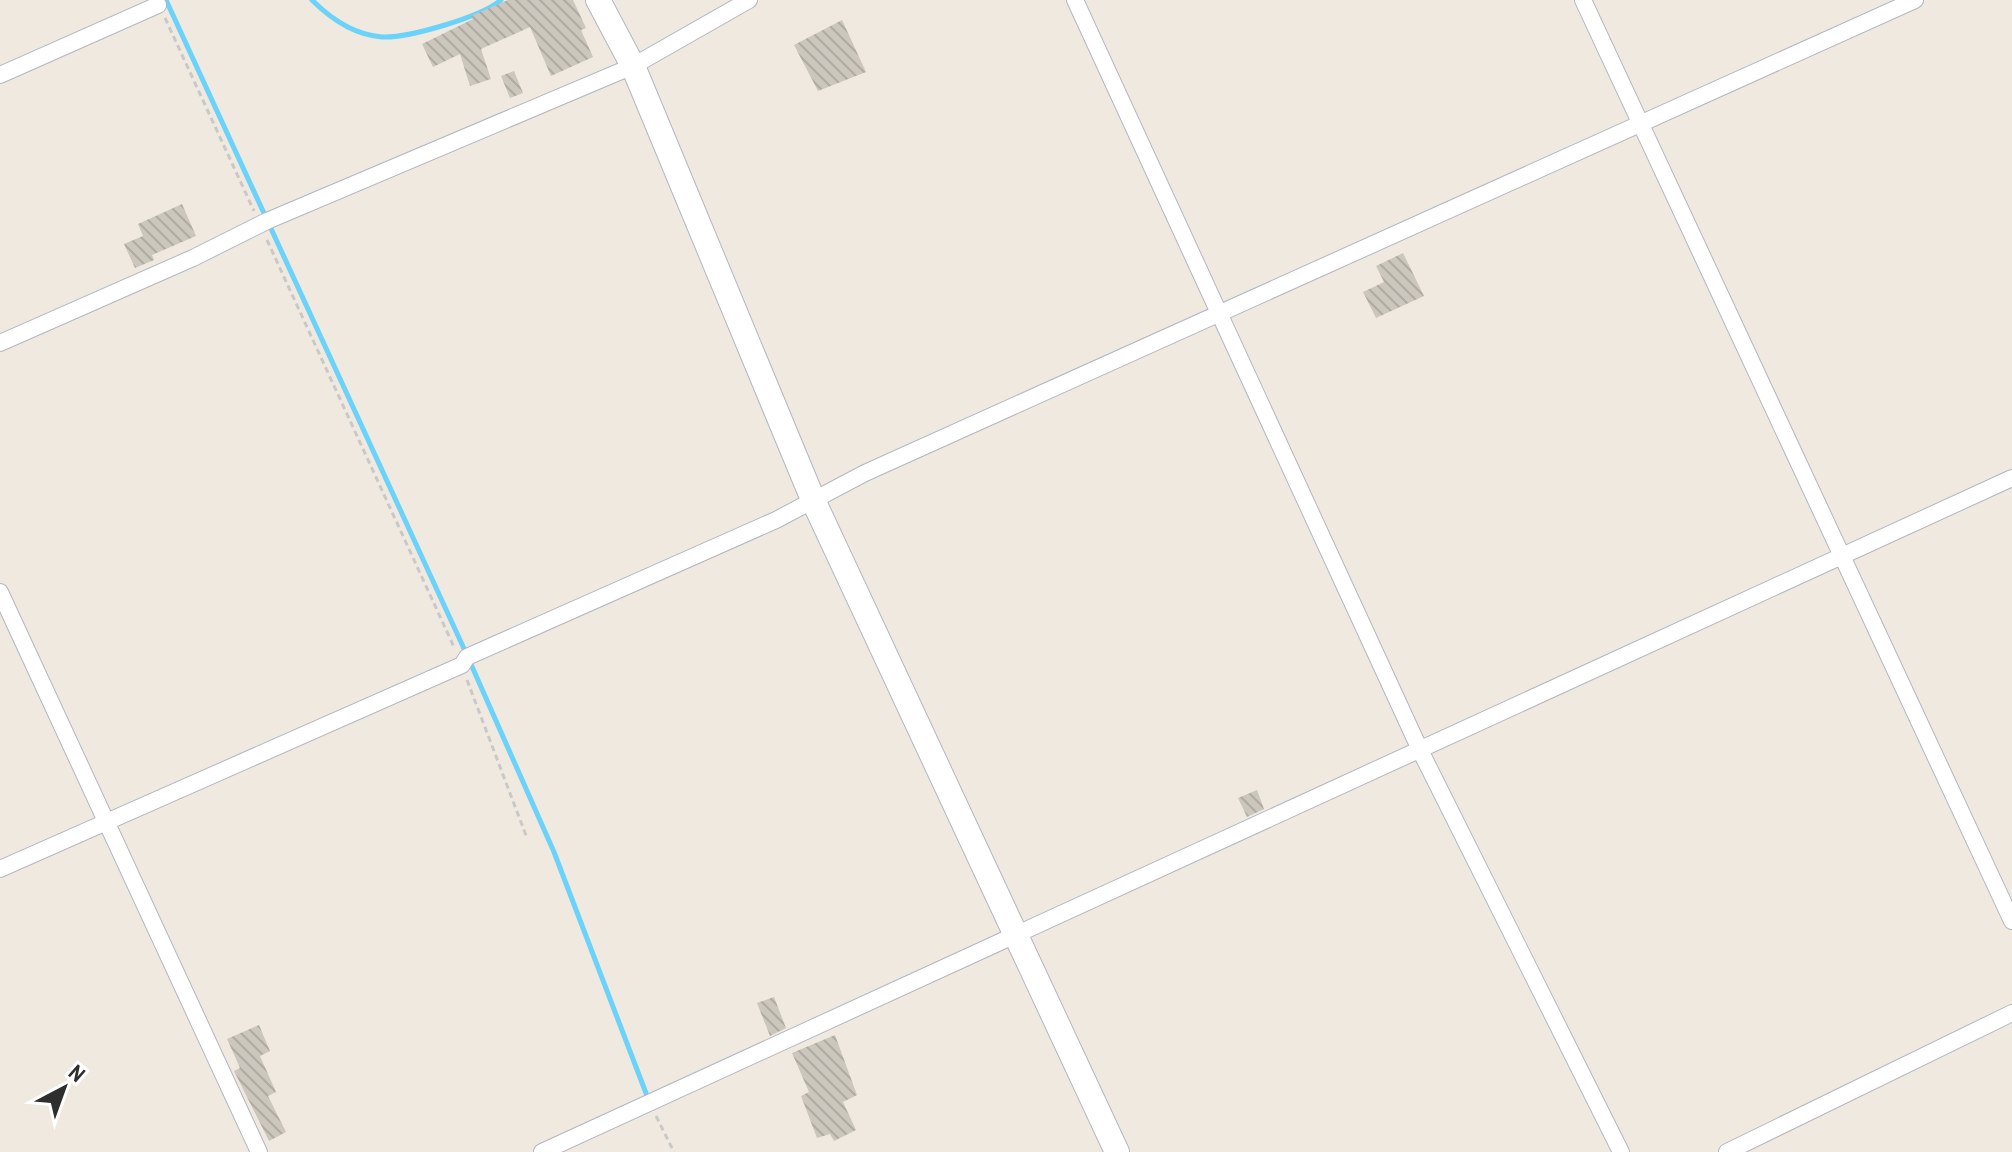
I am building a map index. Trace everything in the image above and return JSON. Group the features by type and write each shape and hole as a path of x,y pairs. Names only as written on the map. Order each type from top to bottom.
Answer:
{"street":[{"path":"598,0 633,66 814,502 1018,933 1117,1152"},
{"path":"0,343 260,225 633,66 749,0"},
{"path":"1075,0 1421,752 1621,1152"},
{"path":"1583,0 2012,921"},
{"path":"0,869 462,665 467,657 814,502 865,473 1915,0"},
{"path":"0,75 158,5"},
{"path":"542,1152 1421,752 2012,478"},
{"path":"0,592 103,821 259,1152"},
{"path":"1727,1152 2012,1013"}],"path":[{"path":"158,5 462,665 527,838"},
{"path":"649,1103 674,1152"}],"building":[{"path":"508,0 573,0 586,28 581,30 593,57 551,76 530,27 481,49 491,79 470,86 460,54 433,67 422,44 473,19 471,16"},
{"path":"842,20 866,72 818,91 794,45"},
{"path":"514,71 523,93 510,98 501,76"},
{"path":"182,204 196,236 152,255 154,260 135,268 124,244 143,236 138,224"},
{"path":"1403,253 1424,296 1376,318 1363,292 1384,282 1376,266"},
{"path":"1257,790 1264,809 1247,817 1238,798"},
{"path":"774,997 786,1028 770,1036 757,1003"},
{"path":"259,1025 270,1051 260,1056 276,1092 268,1096 286,1132 269,1141 234,1071 240,1068 227,1039"},
{"path":"835,1035 857,1095 843,1102 856,1130 834,1141 830,1134 817,1138 801,1096 809,1092 792,1053"}],"waterway":[{"path":"166,0 466,653"},
{"path":"312,0 344,24 362,33 382,37 444,25 478,13 501,0"},
{"path":"470,662 554,852 649,1101"}]}
